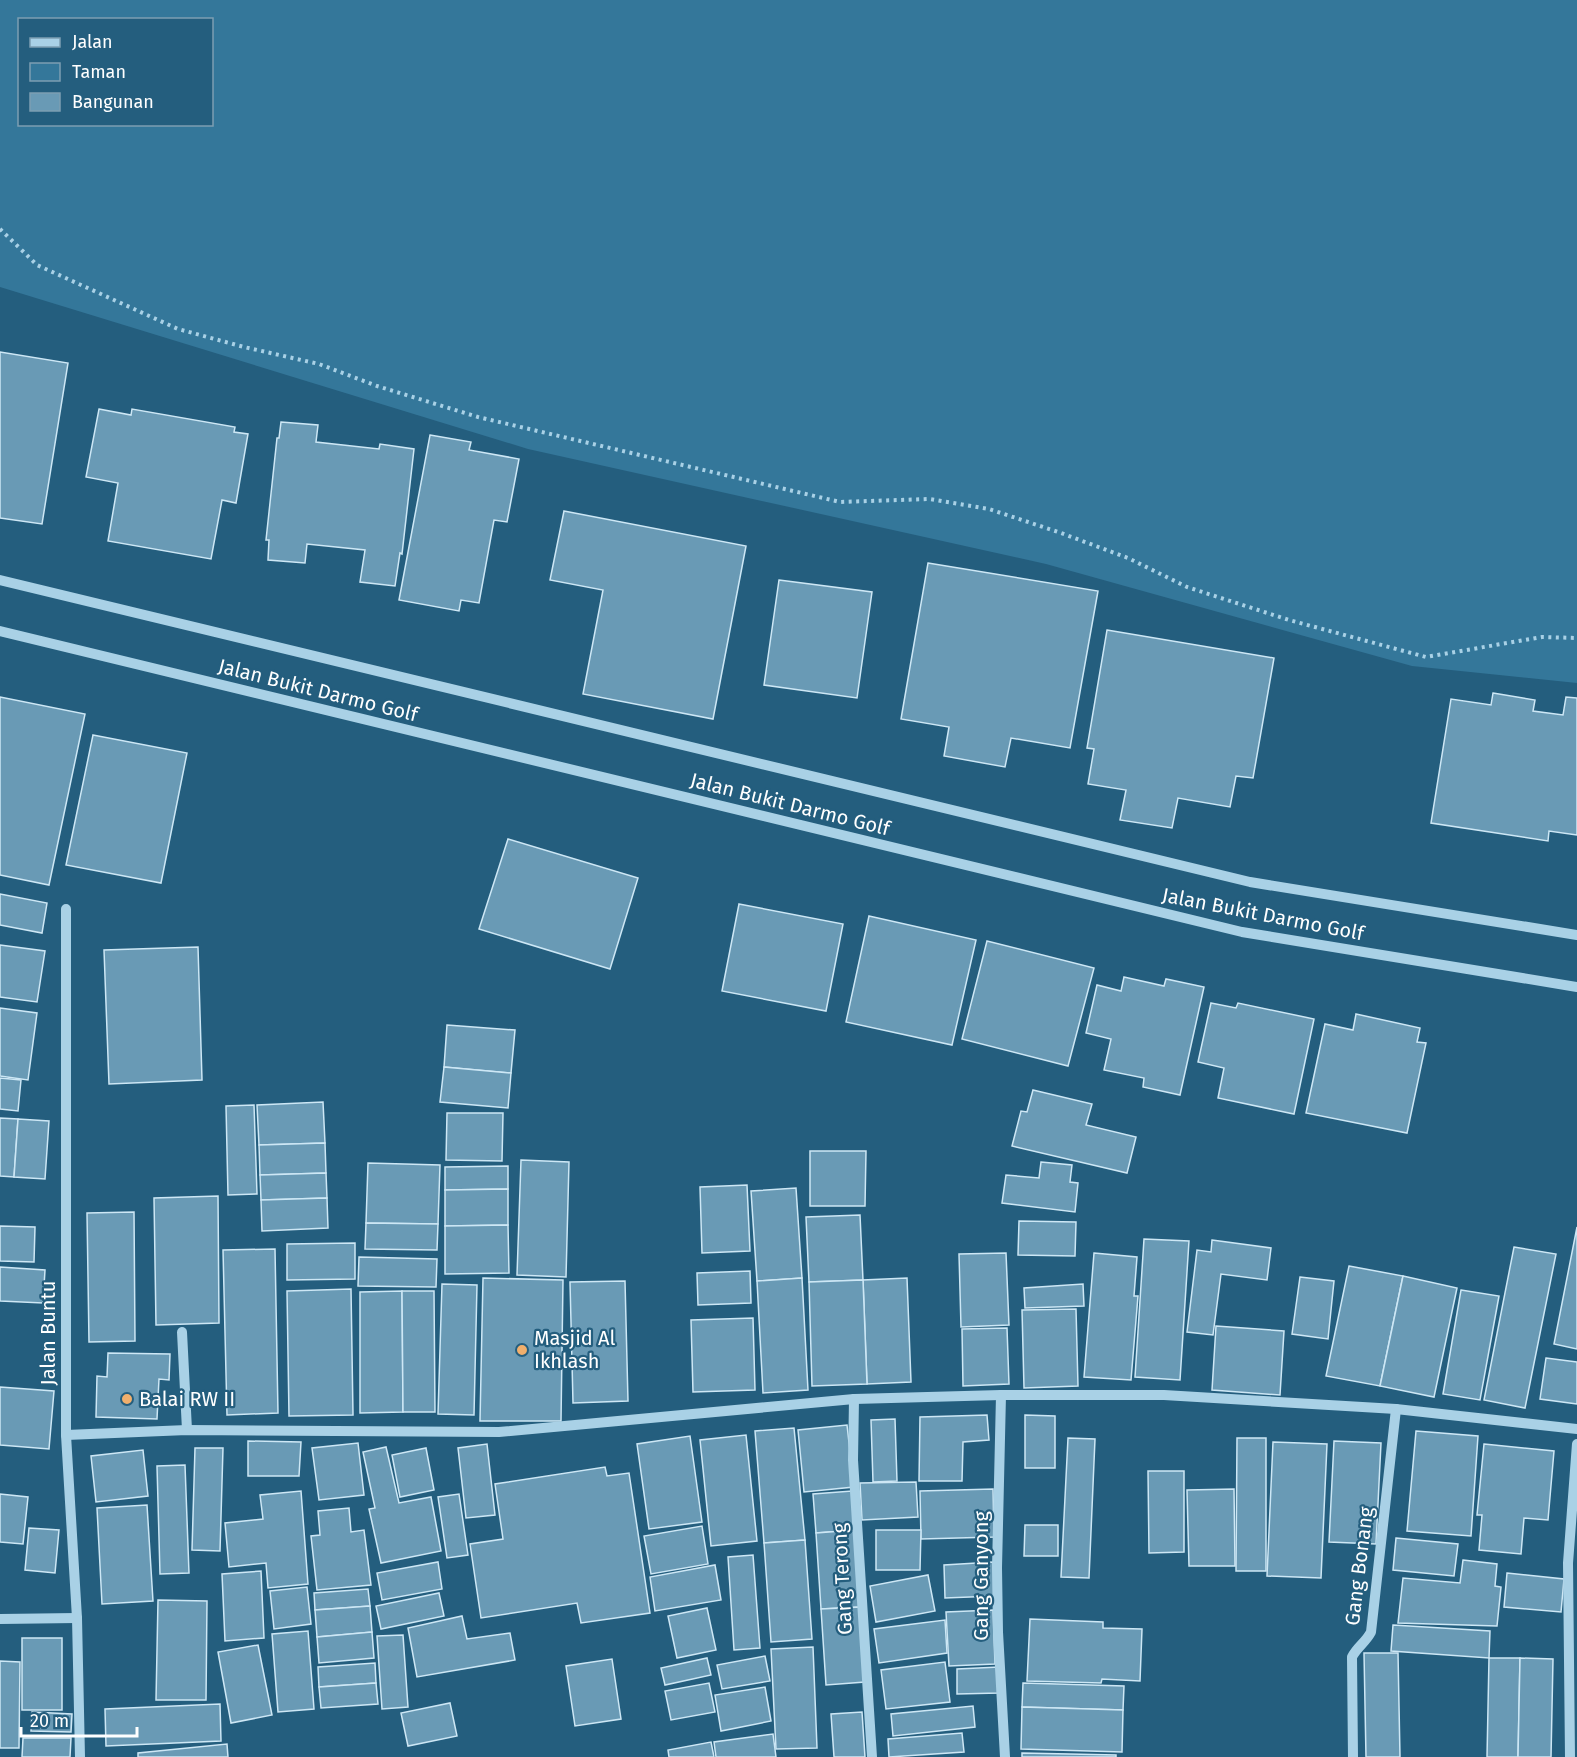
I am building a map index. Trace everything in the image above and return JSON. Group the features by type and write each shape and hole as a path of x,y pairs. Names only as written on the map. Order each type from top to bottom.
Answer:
{"street":[{"name":"Jalan Bukit Darmo Golf","path":"0,580 1250,882 1577,935"},
{"name":"Jalan Bukit Darmo Golf","path":"0,631 1242,932 1577,987"},
{"name":"Jalan Buntu","path":"66,909 66,1435 77,1618 80,1757"},
{"path":"182,1332 188,1430"},
{"path":"66,1435 188,1430 499,1432 854,1399 1001,1395 1164,1395 1396,1409 1577,1430"},
{"name":"Gang Ganyong","path":"1001,1395 997,1568 1005,1757"},
{"name":"Gang Terong","path":"854,1399 853,1460 872,1757"},
{"name":"Gang Bonang","path":"1353,1757 1352,1657 1371,1632 1396,1409"},
{"path":"1570,1757 1568,1563 1577,1443"},
{"path":"0,1619 77,1618"}],"path":[{"path":"0,230 37,265 178,328 244,347 319,364 377,386 478,417 840,502 930,499 989,509 1128,558 1187,587 1289,620 1426,657 1542,637 1577,638"}],"green space":[{"path":"0,0 1577,0 1577,683 1412,666 1046,564 528,449 0,287"}],"building":[{"path":"0,352 68,363 42,524 0,518"},
{"path":"99,409 131,415 132,409 235,427 234,432 248,434 236,503 222,500 211,559 108,541 118,483 86,477"},
{"path":"281,422 318,425 316,442 379,449 380,444 414,449 402,554 400,553 395,586 360,582 365,550 307,544 305,563 268,560 269,540 266,540 277,438 279,438"},
{"path":"430,435 471,442 469,450 519,459 507,522 494,520 479,603 461,600 459,611 399,600"},
{"path":"564,511 746,546 713,719 583,694 603,590 550,580"},
{"path":"928,563 1098,591 1070,748 1011,738 1005,767 944,756 949,727 901,719"},
{"path":"779,580 872,592 857,698 764,685"},
{"path":"1107,630 1274,658 1253,778 1236,776 1230,807 1178,798 1172,828 1120,820 1126,790 1088,784 1094,749 1087,748"},
{"path":"1493,693 1535,700 1533,711 1563,715 1566,697 1577,698 1577,835 1549,831 1548,841 1431,823 1451,699 1491,705"},
{"path":"0,697 85,714 49,885 0,875"},
{"path":"93,735 187,753 161,883 66,865"},
{"path":"508,839 638,878 610,969 479,929"},
{"path":"0,894 47,903 42,933 0,925"},
{"path":"739,904 843,924 826,1011 722,991"},
{"path":"869,916 976,940 952,1045 846,1022"},
{"path":"987,941 1094,968 1068,1066 962,1039"},
{"path":"0,945 45,951 37,1002 0,997"},
{"path":"198,947 202,1080 109,1084 104,950"},
{"path":"1124,977 1164,986 1166,979 1204,987 1180,1095 1143,1087 1144,1078 1104,1070 1111,1039 1086,1033 1097,985 1121,991"},
{"path":"1211,1003 1236,1008 1238,1003 1314,1019 1294,1114 1218,1098 1224,1068 1198,1062"},
{"path":"0,1008 37,1013 28,1080 0,1076"},
{"path":"1356,1014 1420,1028 1417,1042 1426,1043 1407,1133 1306,1113 1325,1024 1353,1030"},
{"path":"447,1025 515,1030 511,1073 444,1067"},
{"path":"444,1067 511,1073 508,1108 440,1102"},
{"path":"0,1078 21,1080 18,1111 0,1109"},
{"path":"1033,1090 1092,1104 1086,1125 1136,1137 1127,1173 1012,1146 1021,1111 1027,1112"},
{"path":"323,1102 325,1143 259,1145 257,1105"},
{"path":"254,1105 257,1194 228,1195 226,1106"},
{"path":"447,1113 503,1113 502,1161 446,1160"},
{"path":"0,1118 18,1119 14,1177 0,1176"},
{"path":"18,1119 49,1121 45,1179 14,1177"},
{"path":"325,1143 326,1173 260,1175 259,1145"},
{"path":"810,1151 866,1151 865,1206 810,1206"},
{"path":"521,1160 569,1162 566,1277 517,1275"},
{"path":"1041,1162 1072,1165 1070,1182 1078,1183 1075,1212 1002,1203 1006,1175 1039,1178"},
{"path":"368,1163 440,1165 438,1224 366,1223"},
{"path":"508,1166 508,1189 445,1190 445,1167"},
{"path":"326,1173 327,1198 261,1200 260,1175"},
{"path":"747,1185 750,1251 702,1253 700,1187"},
{"path":"796,1188 802,1278 757,1281 751,1191"},
{"path":"508,1189 508,1225 445,1226 445,1190"},
{"path":"218,1196 219,1323 156,1325 154,1198"},
{"path":"327,1198 328,1228 262,1231 261,1200"},
{"path":"134,1212 135,1341 89,1342 87,1213"},
{"path":"860,1215 863,1280 809,1282 806,1217"},
{"path":"1019,1221 1076,1222 1075,1256 1018,1255"},
{"path":"366,1223 438,1224 437,1250 365,1249"},
{"path":"508,1225 509,1273 445,1274 445,1226"},
{"path":"0,1226 35,1227 34,1262 0,1261"},
{"path":"1577,1227 1577,1349 1554,1344"},
{"path":"1144,1239 1189,1241 1180,1380 1135,1377"},
{"path":"1212,1240 1271,1248 1267,1280 1221,1274 1213,1335 1187,1332 1197,1250 1211,1252"},
{"path":"355,1243 355,1279 287,1280 287,1244"},
{"path":"1514,1247 1556,1254 1525,1408 1484,1400"},
{"path":"275,1249 278,1413 227,1415 223,1250"},
{"path":"1006,1253 1009,1325 961,1327 959,1254"},
{"path":"1094,1253 1137,1257 1134,1296 1138,1296 1131,1380 1084,1377"},
{"path":"359,1257 437,1259 436,1287 358,1286"},
{"path":"1349,1266 1403,1276 1380,1386 1326,1376"},
{"path":"0,1267 45,1270 43,1303 0,1301"},
{"path":"750,1271 751,1303 698,1305 697,1273"},
{"path":"1403,1276 1457,1288 1434,1397 1380,1386"},
{"path":"1300,1277 1334,1281 1328,1339 1292,1334"},
{"name":"Masjid Al Ikhlash","path":"483,1278 563,1280 561,1421 480,1421"},
{"path":"802,1278 808,1390 763,1393 757,1281"},
{"path":"907,1278 911,1382 867,1384 863,1280"},
{"path":"863,1280 867,1384 812,1386 809,1282"},
{"path":"625,1281 628,1401 573,1403 570,1282"},
{"path":"442,1284 477,1285 474,1415 438,1414"},
{"path":"1083,1284 1084,1306 1025,1308 1024,1288"},
{"path":"351,1289 353,1415 289,1416 287,1291"},
{"path":"1461,1290 1499,1296 1480,1400 1443,1394"},
{"path":"402,1291 403,1412 360,1413 360,1292"},
{"path":"402,1291 434,1291 435,1412 403,1412"},
{"path":"1076,1309 1078,1386 1024,1388 1022,1310"},
{"path":"753,1318 755,1390 693,1392 691,1320"},
{"path":"1216,1326 1284,1331 1280,1395 1212,1390"},
{"path":"1007,1328 1009,1384 963,1386 962,1329"},
{"name":"Balai RW II","path":"108,1353 170,1354 169,1380 159,1379 157,1419 96,1417 97,1376 107,1377"},
{"path":"1546,1358 1577,1362 1577,1404 1540,1399"},
{"path":"0,1387 54,1391 49,1449 0,1445"},
{"path":"987,1415 989,1440 963,1442 962,1481 919,1481 920,1417"},
{"path":"1025,1415 1055,1416 1055,1468 1025,1468"},
{"path":"895,1419 897,1481 873,1482 871,1420"},
{"path":"847,1425 854,1487 804,1492 798,1430"},
{"path":"794,1428 805,1540 764,1543 755,1431"},
{"path":"1416,1431 1478,1436 1471,1536 1407,1531"},
{"path":"746,1435 757,1541 711,1546 700,1440"},
{"path":"690,1436 702,1522 649,1529 637,1444"},
{"path":"1068,1438 1095,1439 1089,1578 1061,1577"},
{"path":"1237,1438 1266,1438 1266,1571 1236,1571"},
{"path":"248,1441 301,1442 299,1476 248,1476"},
{"path":"1334,1441 1381,1443 1376,1544 1329,1542"},
{"path":"1273,1442 1327,1444 1321,1578 1267,1576"},
{"path":"358,1443 364,1495 319,1500 312,1448"},
{"path":"487,1444 495,1515 466,1518 458,1448"},
{"path":"1484,1444 1554,1451 1548,1520 1524,1518 1521,1554 1479,1550 1482,1515 1477,1515"},
{"path":"386,1447 399,1503 431,1497 441,1551 381,1563 369,1509 375,1508 363,1452"},
{"path":"195,1448 223,1448 220,1551 192,1550"},
{"path":"426,1448 434,1490 400,1497 392,1455"},
{"path":"143,1450 148,1496 96,1502 91,1456"},
{"path":"185,1465 189,1573 160,1574 157,1466"},
{"path":"605,1467 607,1476 629,1473 650,1613 581,1623 577,1603 481,1618 470,1544 503,1539 495,1484"},
{"path":"1148,1471 1184,1471 1184,1552 1149,1553"},
{"path":"916,1482 918,1517 862,1520 860,1483"},
{"path":"993,1489 994,1537 921,1539 920,1491"},
{"path":"1234,1489 1235,1566 1189,1566 1187,1490"},
{"path":"301,1491 308,1584 268,1588 266,1563 229,1567 225,1523 263,1519 260,1495"},
{"path":"852,1491 855,1530 816,1533 813,1494"},
{"path":"0,1494 28,1497 23,1544 0,1542"},
{"path":"459,1494 468,1555 447,1558 438,1497"},
{"path":"147,1505 153,1601 102,1604 97,1508"},
{"path":"349,1508 351,1532 364,1530 371,1585 317,1590 311,1536 320,1535 318,1511"},
{"path":"1025,1525 1058,1525 1058,1556 1024,1556"},
{"path":"702,1526 708,1564 651,1574 644,1536"},
{"path":"29,1528 59,1530 55,1573 25,1570"},
{"path":"855,1530 860,1607 821,1609 816,1533"},
{"path":"876,1530 921,1530 920,1570 876,1570"},
{"path":"1396,1538 1458,1544 1454,1576 1393,1570"},
{"path":"805,1540 812,1639 771,1642 764,1543"},
{"path":"753,1555 760,1648 734,1650 728,1557"},
{"path":"1463,1560 1497,1564 1495,1586 1501,1587 1497,1626 1398,1623 1403,1578 1460,1583"},
{"path":"438,1562 442,1589 382,1600 377,1573"},
{"path":"993,1562 995,1596 945,1598 944,1565"},
{"path":"715,1565 721,1600 655,1611 650,1577"},
{"path":"261,1571 264,1638 225,1641 222,1574"},
{"path":"1507,1573 1564,1579 1561,1612 1504,1607"},
{"path":"928,1575 935,1611 876,1622 870,1586"},
{"path":"307,1587 311,1624 274,1629 270,1591"},
{"path":"368,1589 370,1606 315,1610 314,1593"},
{"path":"439,1593 444,1616 381,1629 376,1606"},
{"path":"158,1600 207,1601 206,1700 156,1700"},
{"path":"370,1606 372,1632 317,1637 315,1610"},
{"path":"860,1607 865,1682 826,1685 821,1609"},
{"path":"707,1608 716,1650 677,1658 668,1616"},
{"path":"993,1610 995,1664 949,1666 946,1612"},
{"path":"462,1616 467,1639 510,1633 515,1660 417,1677 408,1628"},
{"path":"1030,1619 1103,1622 1103,1628 1142,1629 1140,1681 1102,1679 1101,1683 1027,1681"},
{"path":"945,1620 947,1653 879,1663 874,1629"},
{"path":"1393,1625 1490,1631 1489,1658 1391,1651"},
{"path":"308,1631 314,1709 278,1712 272,1634"},
{"path":"372,1632 374,1658 319,1663 317,1637"},
{"path":"403,1635 408,1707 382,1709 377,1636"},
{"path":"22,1638 62,1638 62,1710 22,1710"},
{"path":"258,1645 272,1715 231,1723 218,1652"},
{"path":"813,1647 817,1748 776,1749 771,1649"},
{"path":"1364,1653 1398,1653 1400,1757 1366,1757"},
{"path":"765,1656 770,1681 722,1689 717,1665"},
{"path":"707,1658 711,1675 665,1685 661,1668"},
{"path":"1489,1658 1520,1658 1518,1757 1487,1757"},
{"path":"1520,1658 1553,1659 1551,1757 1518,1757"},
{"path":"612,1659 621,1719 575,1726 566,1666"},
{"path":"0,1661 20,1662 19,1748 0,1748"},
{"path":"945,1662 950,1702 886,1709 881,1670"},
{"path":"375,1663 376,1683 319,1687 318,1667"},
{"path":"999,1667 999,1693 957,1694 957,1669"},
{"path":"376,1683 378,1704 321,1708 319,1687"},
{"path":"709,1683 715,1712 671,1720 665,1691"},
{"path":"1023,1683 1124,1686 1123,1710 1022,1707"},
{"path":"765,1687 771,1721 721,1731 715,1695"},
{"path":"450,1703 457,1736 408,1746 401,1713"},
{"path":"220,1704 221,1741 106,1746 105,1709"},
{"path":"973,1706 975,1727 893,1736 891,1714"},
{"path":"1022,1707 1123,1710 1122,1752 1021,1749"},
{"path":"32,1712 72,1714 71,1732 31,1731"},
{"path":"862,1712 865,1757 834,1757 831,1714"},
{"path":"962,1733 964,1752 889,1757 888,1739"},
{"path":"773,1734 776,1757 716,1757 714,1742"},
{"path":"23,1738 71,1738 70,1757 22,1757"},
{"path":"711,1742 714,1757 669,1757 668,1750"},
{"path":"227,1744 228,1757 138,1757 138,1753"},
{"path":"1022,1753 1116,1755 1116,1757 1022,1757"}],"place":[{"name":"Masjid Al Ikhlash","path":"522,1350"},
{"name":"Balai RW II","path":"127,1399"}]}
